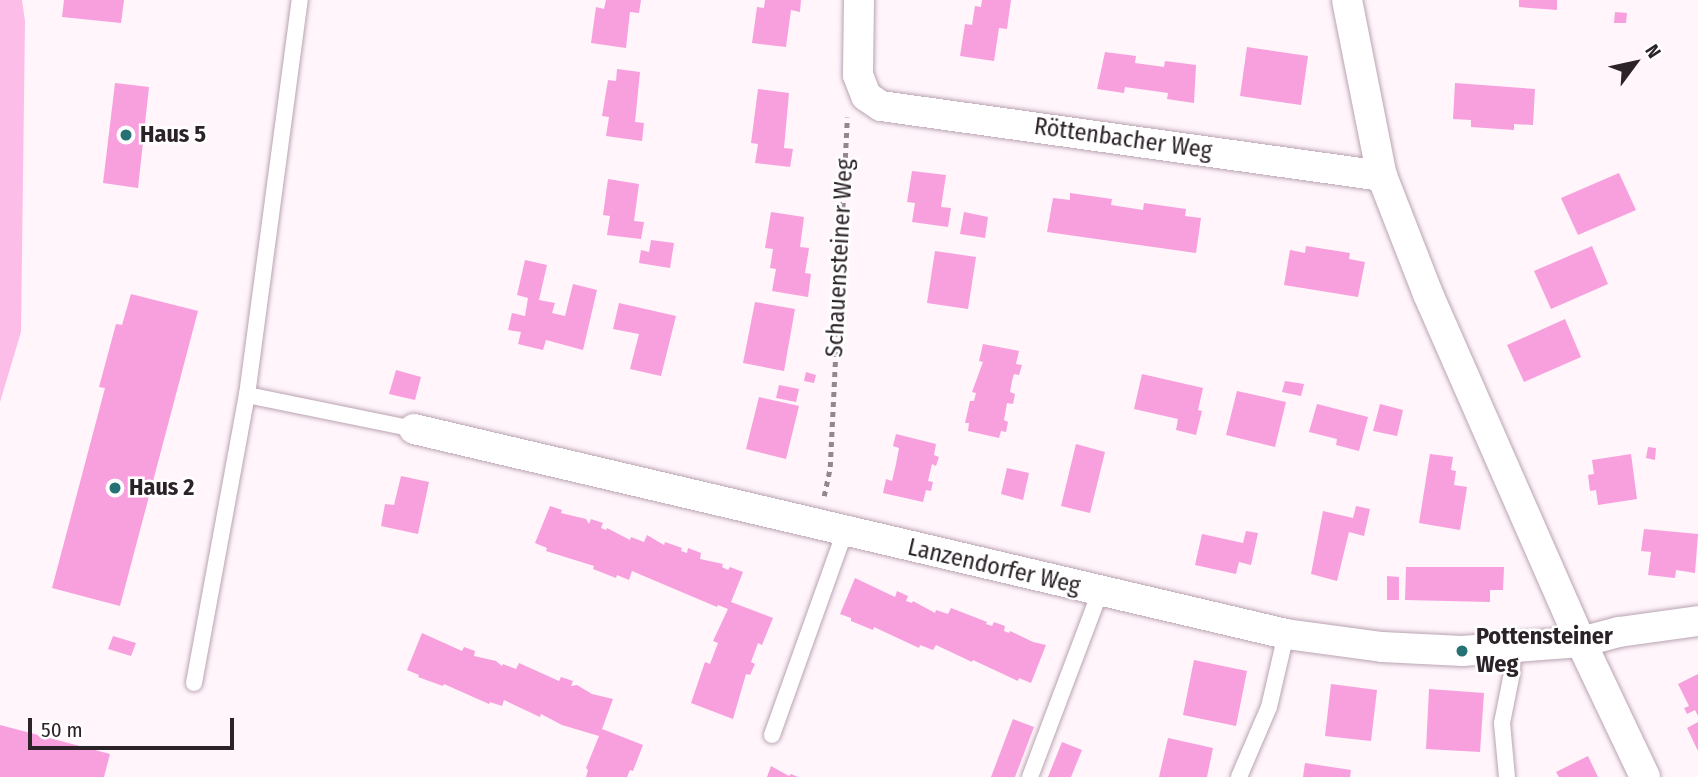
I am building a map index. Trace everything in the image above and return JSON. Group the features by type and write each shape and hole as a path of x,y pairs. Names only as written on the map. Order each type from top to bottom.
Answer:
{"street":[{"path":"859,0 858,75 866,96"},
{"path":"1348,0 1382,176 1428,293 1581,642 1645,777"},
{"name":"Röttenbacher Weg","path":"866,96 881,106 1382,176"},
{"name":"Lanzendorfer Weg","path":"415,429 1286,635 1382,647 1513,649 1581,642 1619,632 1698,621"}],"lane":[{"path":"194,683 247,395 300,0"},
{"path":"247,395 415,429"},
{"path":"772,735 832,528"},
{"path":"1030,777 1100,592"},
{"path":"1239,777 1269,707 1286,635"},
{"path":"1507,777 1502,723 1512,673 1513,649"}],"path":[{"name":"Schauensteiner Weg","path":"832,528 830,467 847,116 866,96"}],"shaded area":[{"path":"0,0 22,0 25,21 21,332 0,402"}],"building":[{"path":"64,0 124,0 121,23 62,17"},
{"path":"606,0 641,0 639,13 630,12 626,48 591,43 596,7 604,9"},
{"path":"765,0 801,0 800,12 791,10 786,47 752,43 757,7 764,8"},
{"path":"982,0 1011,0 1007,29 999,28 994,61 960,56 965,24 972,25 975,6 981,7"},
{"path":"1519,0 1557,0 1557,10 1519,7"},
{"path":"1615,12 1627,13 1626,23 1614,23"},
{"path":"1247,47 1308,56 1301,105 1240,96"},
{"path":"1105,52 1136,56 1135,63 1164,67 1165,61 1196,65 1194,103 1167,99 1168,93 1125,87 1124,93 1097,89"},
{"path":"617,69 640,72 635,122 644,123 642,141 606,136 609,117 602,116 608,80 616,81"},
{"name":"Haus 5","path":"115,83 149,87 138,188 103,183"},
{"path":"1455,83 1535,89 1533,125 1514,124 1514,130 1471,127 1471,120 1453,119"},
{"path":"758,89 789,93 784,148 793,149 790,167 755,163 758,144 751,143"},
{"path":"912,171 946,175 941,207 951,208 948,227 912,222 915,203 907,202"},
{"path":"1619,173 1636,210 1578,235 1561,198"},
{"path":"608,179 639,184 634,221 644,222 641,239 607,235 610,216 603,215"},
{"path":"1070,193 1112,199 1111,205 1143,210 1144,203 1186,209 1185,216 1201,218 1196,253 1047,232 1053,198 1070,200"},
{"path":"771,212 804,217 800,247 809,248 805,273 811,274 808,297 772,291 776,269 770,268 773,249 765,248"},
{"path":"964,212 988,217 985,238 960,234"},
{"path":"651,240 674,243 670,268 639,263 641,250 649,252"},
{"path":"1306,246 1350,253 1349,259 1365,262 1358,297 1284,285 1290,250 1305,253"},
{"path":"1592,246 1608,284 1551,309 1534,271"},
{"path":"935,251 976,257 968,309 927,303"},
{"path":"525,260 547,265 539,300 555,303 552,313 565,316 573,284 597,290 583,350 546,340 543,350 518,344 521,332 508,330 512,313 525,316 528,298 517,295"},
{"name":"Haus 2","path":"131,294 198,311 120,606 52,588 105,388 99,387 116,324 122,325"},
{"path":"755,302 795,309 784,371 743,363"},
{"path":"619,303 676,316 661,376 630,369 639,334 613,329"},
{"path":"1565,319 1581,357 1524,382 1507,345"},
{"path":"983,344 1019,351 1016,364 1022,365 1019,375 1014,374 1010,392 1015,394 1013,404 1007,403 1004,420 1008,422 1006,432 1001,431 999,438 968,431 969,423 965,423 970,401 974,401 976,393 972,392 983,362 979,361"},
{"path":"396,370 421,377 415,400 389,394"},
{"path":"806,372 816,375 814,383 804,381"},
{"path":"1142,374 1203,388 1198,410 1202,411 1196,435 1176,430 1178,419 1134,409"},
{"path":"1285,381 1304,384 1301,396 1282,392"},
{"path":"779,385 799,389 796,402 776,398"},
{"path":"1237,391 1286,402 1275,447 1226,435"},
{"path":"759,397 799,406 786,459 746,449"},
{"path":"1317,404 1368,417 1359,451 1336,445 1337,439 1309,432"},
{"path":"1380,404 1403,410 1397,436 1373,431"},
{"path":"896,434 936,444 934,455 939,457 936,466 932,464 928,481 933,482 931,491 926,490 923,502 883,493 886,479 892,481 896,464 899,448 893,446"},
{"path":"1076,444 1105,452 1090,513 1061,506"},
{"path":"1648,447 1656,448 1655,460 1646,458"},
{"path":"1430,454 1453,457 1451,470 1456,471 1454,485 1467,487 1460,530 1419,523"},
{"path":"1631,454 1637,499 1598,505 1596,490 1590,491 1588,475 1594,474 1592,460"},
{"path":"1007,468 1029,473 1023,500 1001,494"},
{"path":"401,476 429,482 418,534 381,526 385,504 394,505"},
{"path":"550,506 562,510 561,513 586,519 589,524 591,519 603,523 601,528 607,528 630,540 631,537 644,542 647,535 664,545 665,542 682,548 681,551 687,553 688,548 701,553 700,559 723,564 722,567 728,570 730,567 743,572 731,602 773,618 762,645 758,643 751,662 755,664 750,675 746,674 733,719 691,703 705,662 710,664 718,643 713,641 728,609 718,605 717,607 632,571 629,580 617,575 616,578 593,569 594,566 546,551 547,548 535,543"},
{"path":"1356,506 1370,509 1364,536 1349,532 1337,581 1311,574 1323,511 1353,518"},
{"path":"1644,529 1698,534 1695,573 1676,570 1675,578 1648,575 1651,552 1641,551"},
{"path":"1246,531 1258,533 1251,565 1239,562 1236,574 1195,565 1202,534 1243,543"},
{"path":"1406,567 1504,567 1503,590 1490,590 1490,602 1405,600"},
{"path":"1387,576 1399,577 1399,600 1387,600"},
{"path":"855,578 895,597 897,591 908,596 906,601 913,601 935,613 936,610 948,614 951,608 992,626 994,622 1005,626 1004,631 1046,645 1031,683 1019,678 1018,681 936,645 933,650 920,645 919,648 874,627 873,630 851,621 851,618 840,614"},
{"path":"422,633 462,651 464,647 475,651 474,656 496,661 502,666 503,664 516,669 519,663 559,681 561,677 573,681 571,686 577,685 592,694 613,699 602,729 643,745 633,771 630,770 627,777 586,777 586,768 599,736 562,725 541,714 540,717 504,700 502,706 490,702 489,704 444,684 443,686 418,677 419,675 407,670"},
{"path":"113,636 136,643 131,656 108,649"},
{"path":"1194,660 1247,671 1236,726 1183,715"},
{"path":"1698,674 1698,716 1695,710 1687,714 1684,708 1689,706 1678,684"},
{"path":"1331,684 1377,690 1371,741 1325,736"},
{"path":"1429,689 1484,693 1480,752 1426,749"},
{"path":"1013,719 1034,727 1015,777 991,777"},
{"path":"1698,722 1698,751 1687,728"},
{"path":"0,725 110,754 104,777 0,777"},
{"path":"1168,738 1213,748 1207,777 1159,777"},
{"path":"1062,742 1082,750 1071,777 1048,777"},
{"path":"1588,756 1598,777 1559,777 1556,772"},
{"path":"1305,763 1351,770 1350,777 1303,777"},
{"path":"771,766 789,776 791,774 798,777 767,777"}],"place":[{"name":"Haus 5","path":"126,135"},
{"name":"Haus 2","path":"115,488"},
{"name":"Pottensteiner Weg","path":"1462,651"}]}
